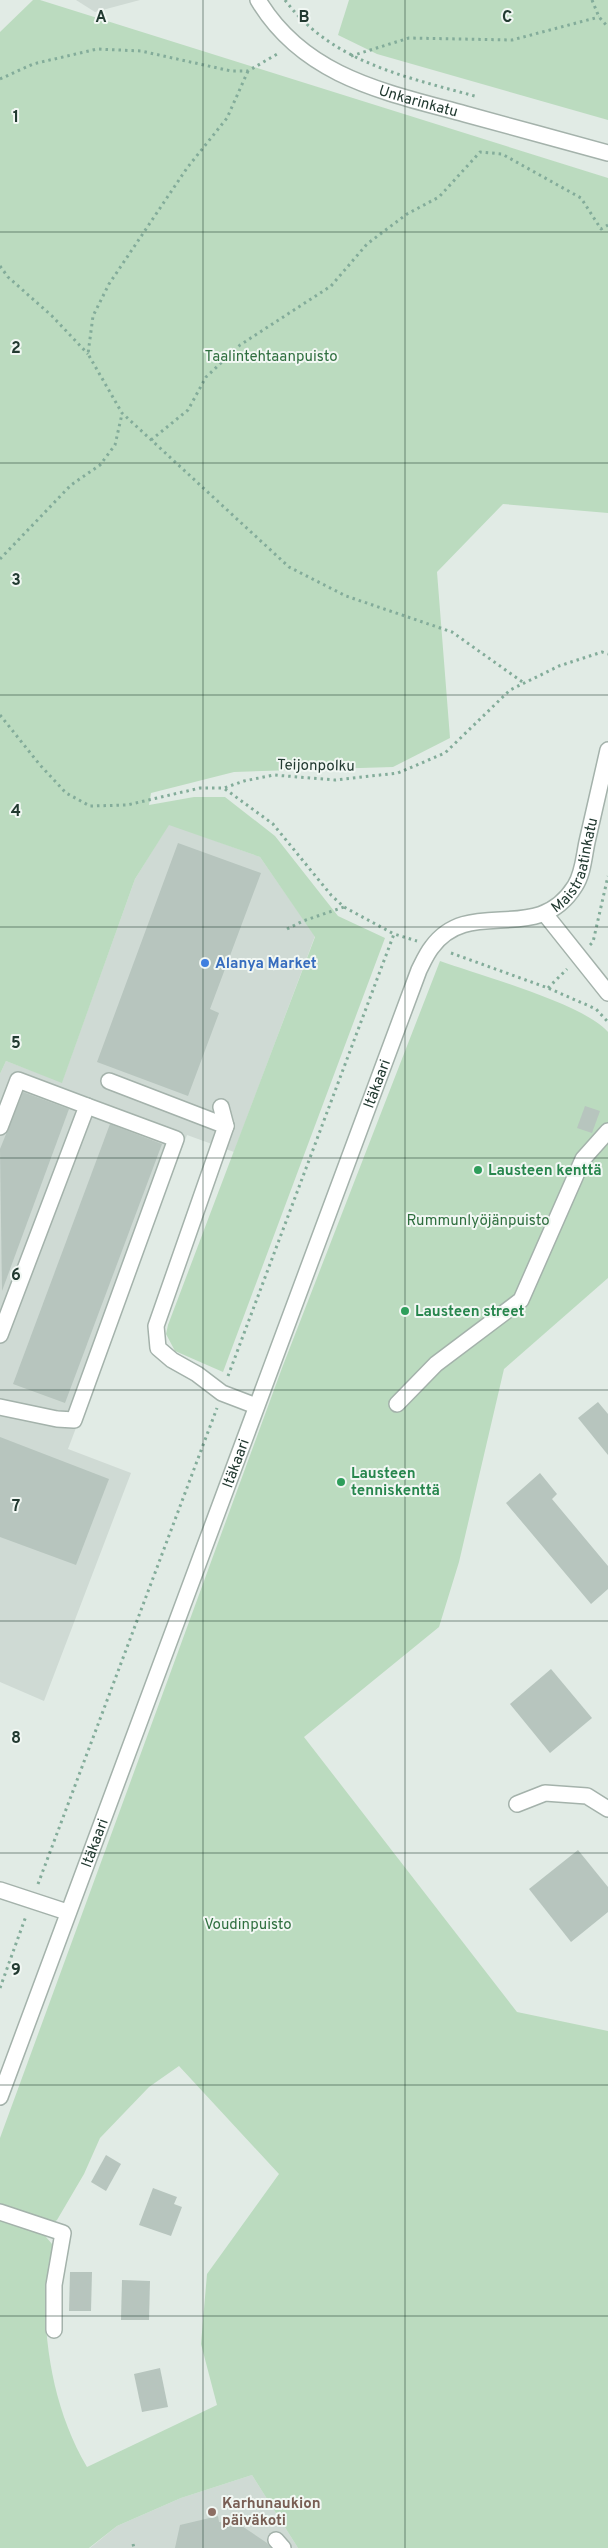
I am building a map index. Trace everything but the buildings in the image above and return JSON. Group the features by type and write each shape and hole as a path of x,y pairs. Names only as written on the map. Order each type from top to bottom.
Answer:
{"street":[{"name":"Unkarinkatu","path":"258,0 275,24 293,42 321,64 362,85 608,153"},
{"name":"Maistraatinkatu","path":"545,914 568,896 580,877 608,750"},
{"path":"545,914 608,994"},
{"name":"Itäkaari","path":"0,2097 67,1912 419,970 432,946 450,932 472,921 527,919 545,914"},
{"path":"0,1127 18,1080 176,1139 74,1420 57,1419 0,1407"},
{"path":"109,1081 226,1126"},
{"path":"0,1335 87,1106"},
{"path":"221,1107 226,1126 156,1326 158,1348 172,1360 197,1374 222,1393 256,1406"},
{"path":"397,1404 436,1364 522,1300 583,1159 608,1132"},
{"path":"516,1804 545,1793 587,1796 608,1810"},
{"path":"0,1890 67,1912"},
{"path":"0,2212 63,2232 54,2285 54,2330"}],"path":[{"path":"285,0 319,34 350,56 388,71 484,99"},
{"path":"592,0 599,18 608,27"},
{"path":"350,56 408,38 512,40 599,18"},
{"path":"0,79 33,64 97,48 141,51 231,71 248,71 268,61 293,42"},
{"path":"88,354 93,316 109,284 187,168 227,118 248,71"},
{"path":"151,440 188,410 206,377 240,345 332,286 367,244 407,214 439,197 480,152 502,154 580,198 601,229 608,225"},
{"path":"0,266 8,277 52,316 88,354 122,413 289,567 346,596 452,632 524,683"},
{"path":"0,559 71,485 100,465 115,445 122,413"},
{"name":"Teijonpolku","path":"0,715 40,765 66,793 90,806 127,805 200,788 224,788 244,781 274,775 335,780 398,773 445,753 510,690 559,666 602,652 608,654"},
{"path":"224,788 273,824 331,895 344,907 394,934 417,941"},
{"path":"593,942 608,876"},
{"path":"287,929 303,921 344,907"},
{"path":"0,1988 394,934"},
{"path":"449,952 548,988 596,1009 608,1022"}],"shaded area":[{"path":"76,0 140,0 95,12"},
{"path":"169,824 260,857 315,936 234,1152 187,1135 68,1449 131,1473 44,1701 0,1682 0,1074 6,1061 62,1082 135,879"},
{"name":"Karhunaukion päiväkoti","path":"252,2475 298,2548 90,2548 117,2526 181,2498"}],"green space":[{"name":"Taalintehtaanpuisto","path":"33,0 40,0 608,178 608,513 503,504 437,572 450,738 393,767 234,772 151,793 149,805 194,797 225,797 275,836 338,916 385,938 223,1372 175,1351 166,1334 315,937 260,857 169,825 135,879 62,1083 6,1061 0,1074 0,32"},
{"path":"349,0 608,0 608,120 377,54 338,35"},
{"path":"440,961 555,1001 595,1021 608,1032 608,1278 504,1369 459,1562 439,1627 304,1737 517,2012 608,2031 608,2548 298,2548 252,2475 181,2498 117,2526 89,2548 0,2548 0,2138 282,1368","holes":["179,2066 279,2174 207,2274 201,2344 217,2405 87,2467 68,2427 50,2363 45,2297 52,2244 41,2231 57,2220 84,2174 100,2138 149,2087"]}],"place":[{"name":"Alanya Market","path":"205,963"},
{"name":"Lausteen kenttä","path":"478,1170"},
{"name":"Lausteen street","path":"405,1311"},
{"name":"Lausteen tenniskenttä","path":"341,1482"},
{"name":"Karhunaukion päiväkoti","path":"212,2512"}],"park label":[{"name":"Rummunlyöjänpuisto","path":"478,1220"},
{"name":"Voudinpuisto","path":"248,1924"}]}
